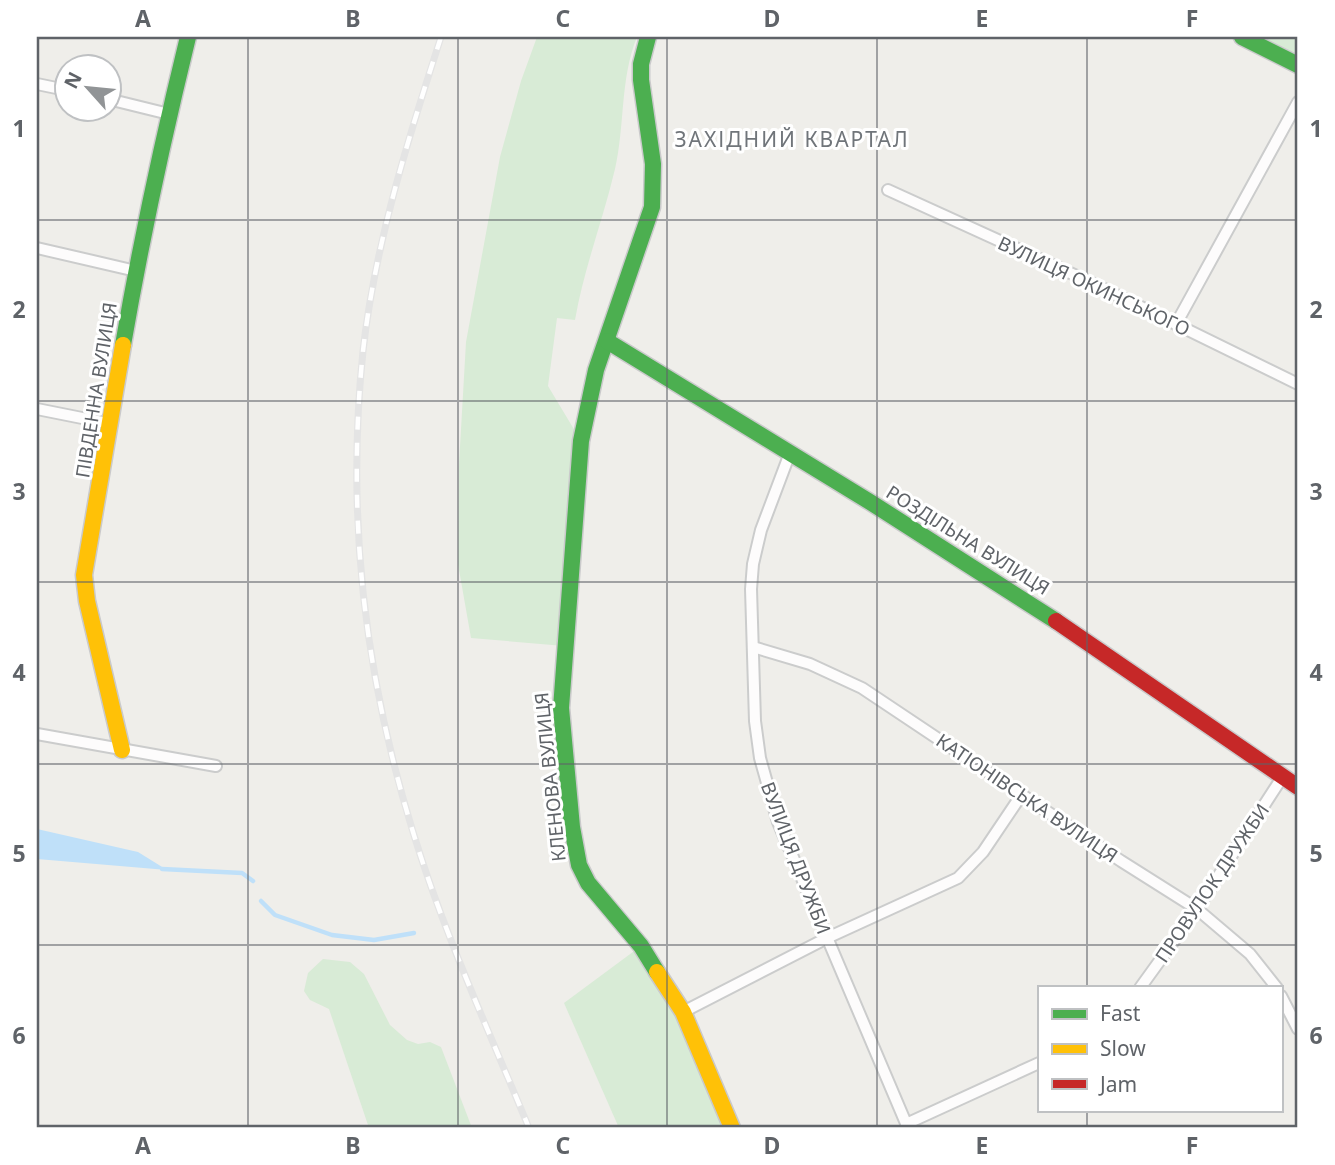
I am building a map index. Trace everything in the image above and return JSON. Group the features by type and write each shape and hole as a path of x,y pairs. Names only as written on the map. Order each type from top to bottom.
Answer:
{"street":[{"name":"ПІВДЕННА ВУЛИЦЯ","path":"122,750 87,601 84,575 112,424 136,271 188,37"},
{"name":"КЛЕНОВА ВУЛИЦЯ","path":"648,37 641,64 641,80 653,164 652,207 596,370 581,441 561,708 572,827 579,865 588,883 641,946 683,1012 732,1128"},
{"path":"1242,37 1298,65"},
{"path":"122,102 169,114"},
{"path":"1176,324 1298,102"},
{"name":"ВУЛИЦЯ ОКИНСЬКОГО","path":"888,190 1298,384"},
{"path":"37,248 136,271"},
{"name":"РОЗДІЛЬНА ВУЛИЦЯ","path":"607,341 1032,604 1298,787"},
{"path":"37,409 112,424"},
{"name":"ВУЛИЦЯ ДРУЖБИ","path":"790,453 761,530 753,564 752,647 755,721 760,758 778,822 907,1126"},
{"name":"КАТІОНІВСЬКА ВУЛИЦЯ","path":"752,647 810,664 862,688 1197,909 1250,954 1275,986"},
{"path":"37,734 216,766"},
{"name":"ПРОВУЛОК ДРУЖБИ","path":"1141,986 1197,909 1283,776"},
{"path":"683,1012 827,938 958,878 983,852 1022,794"},
{"path":"1282,998 1298,1029"},
{"path":"907,1126 1038,1063"}],"green space":[{"path":"537,37 637,37 625,85 615,169 575,320 557,318 548,386 581,441 564,646 471,638 458,564 459,464 466,342 500,157 521,81"},
{"path":"1256,37 1298,37 1298,58"},
{"path":"641,946 683,1012 732,1128 619,1128 564,1003"},
{"path":"323,959 350,962 364,974 390,1025 407,1040 418,1044 430,1042 441,1047 472,1128 369,1128 329,1009 310,1000 304,991 308,973"}],"water":[{"path":"37,829 138,852 167,870 37,859"}],"waterway":[{"path":"162,869 242,873 253,881"},
{"path":"261,901 275,915 332,935 374,940 414,933"}],"railway":[{"path":"441,37 394,192 368,311 358,413 358,534 363,594 382,713 413,832 453,945 529,1128"}],"traffic: fast":[{"path":"123,345 153,190 188,37"},
{"path":"648,37 641,64 641,80 653,164 652,207 596,370 581,441 561,708 572,827 579,865 588,883 641,946 657,972"},
{"path":"1242,37 1298,65"},
{"path":"607,341 870,502 1056,621"}],"traffic: slow":[{"path":"122,750 87,601 84,575 123,345"},
{"path":"657,972 683,1012 732,1128"}],"traffic: jam":[{"path":"1056,621 1298,787"}],"district":[{"name":"ЗАХІДНИЙ КВАРТАЛ","path":"792,140"}]}
